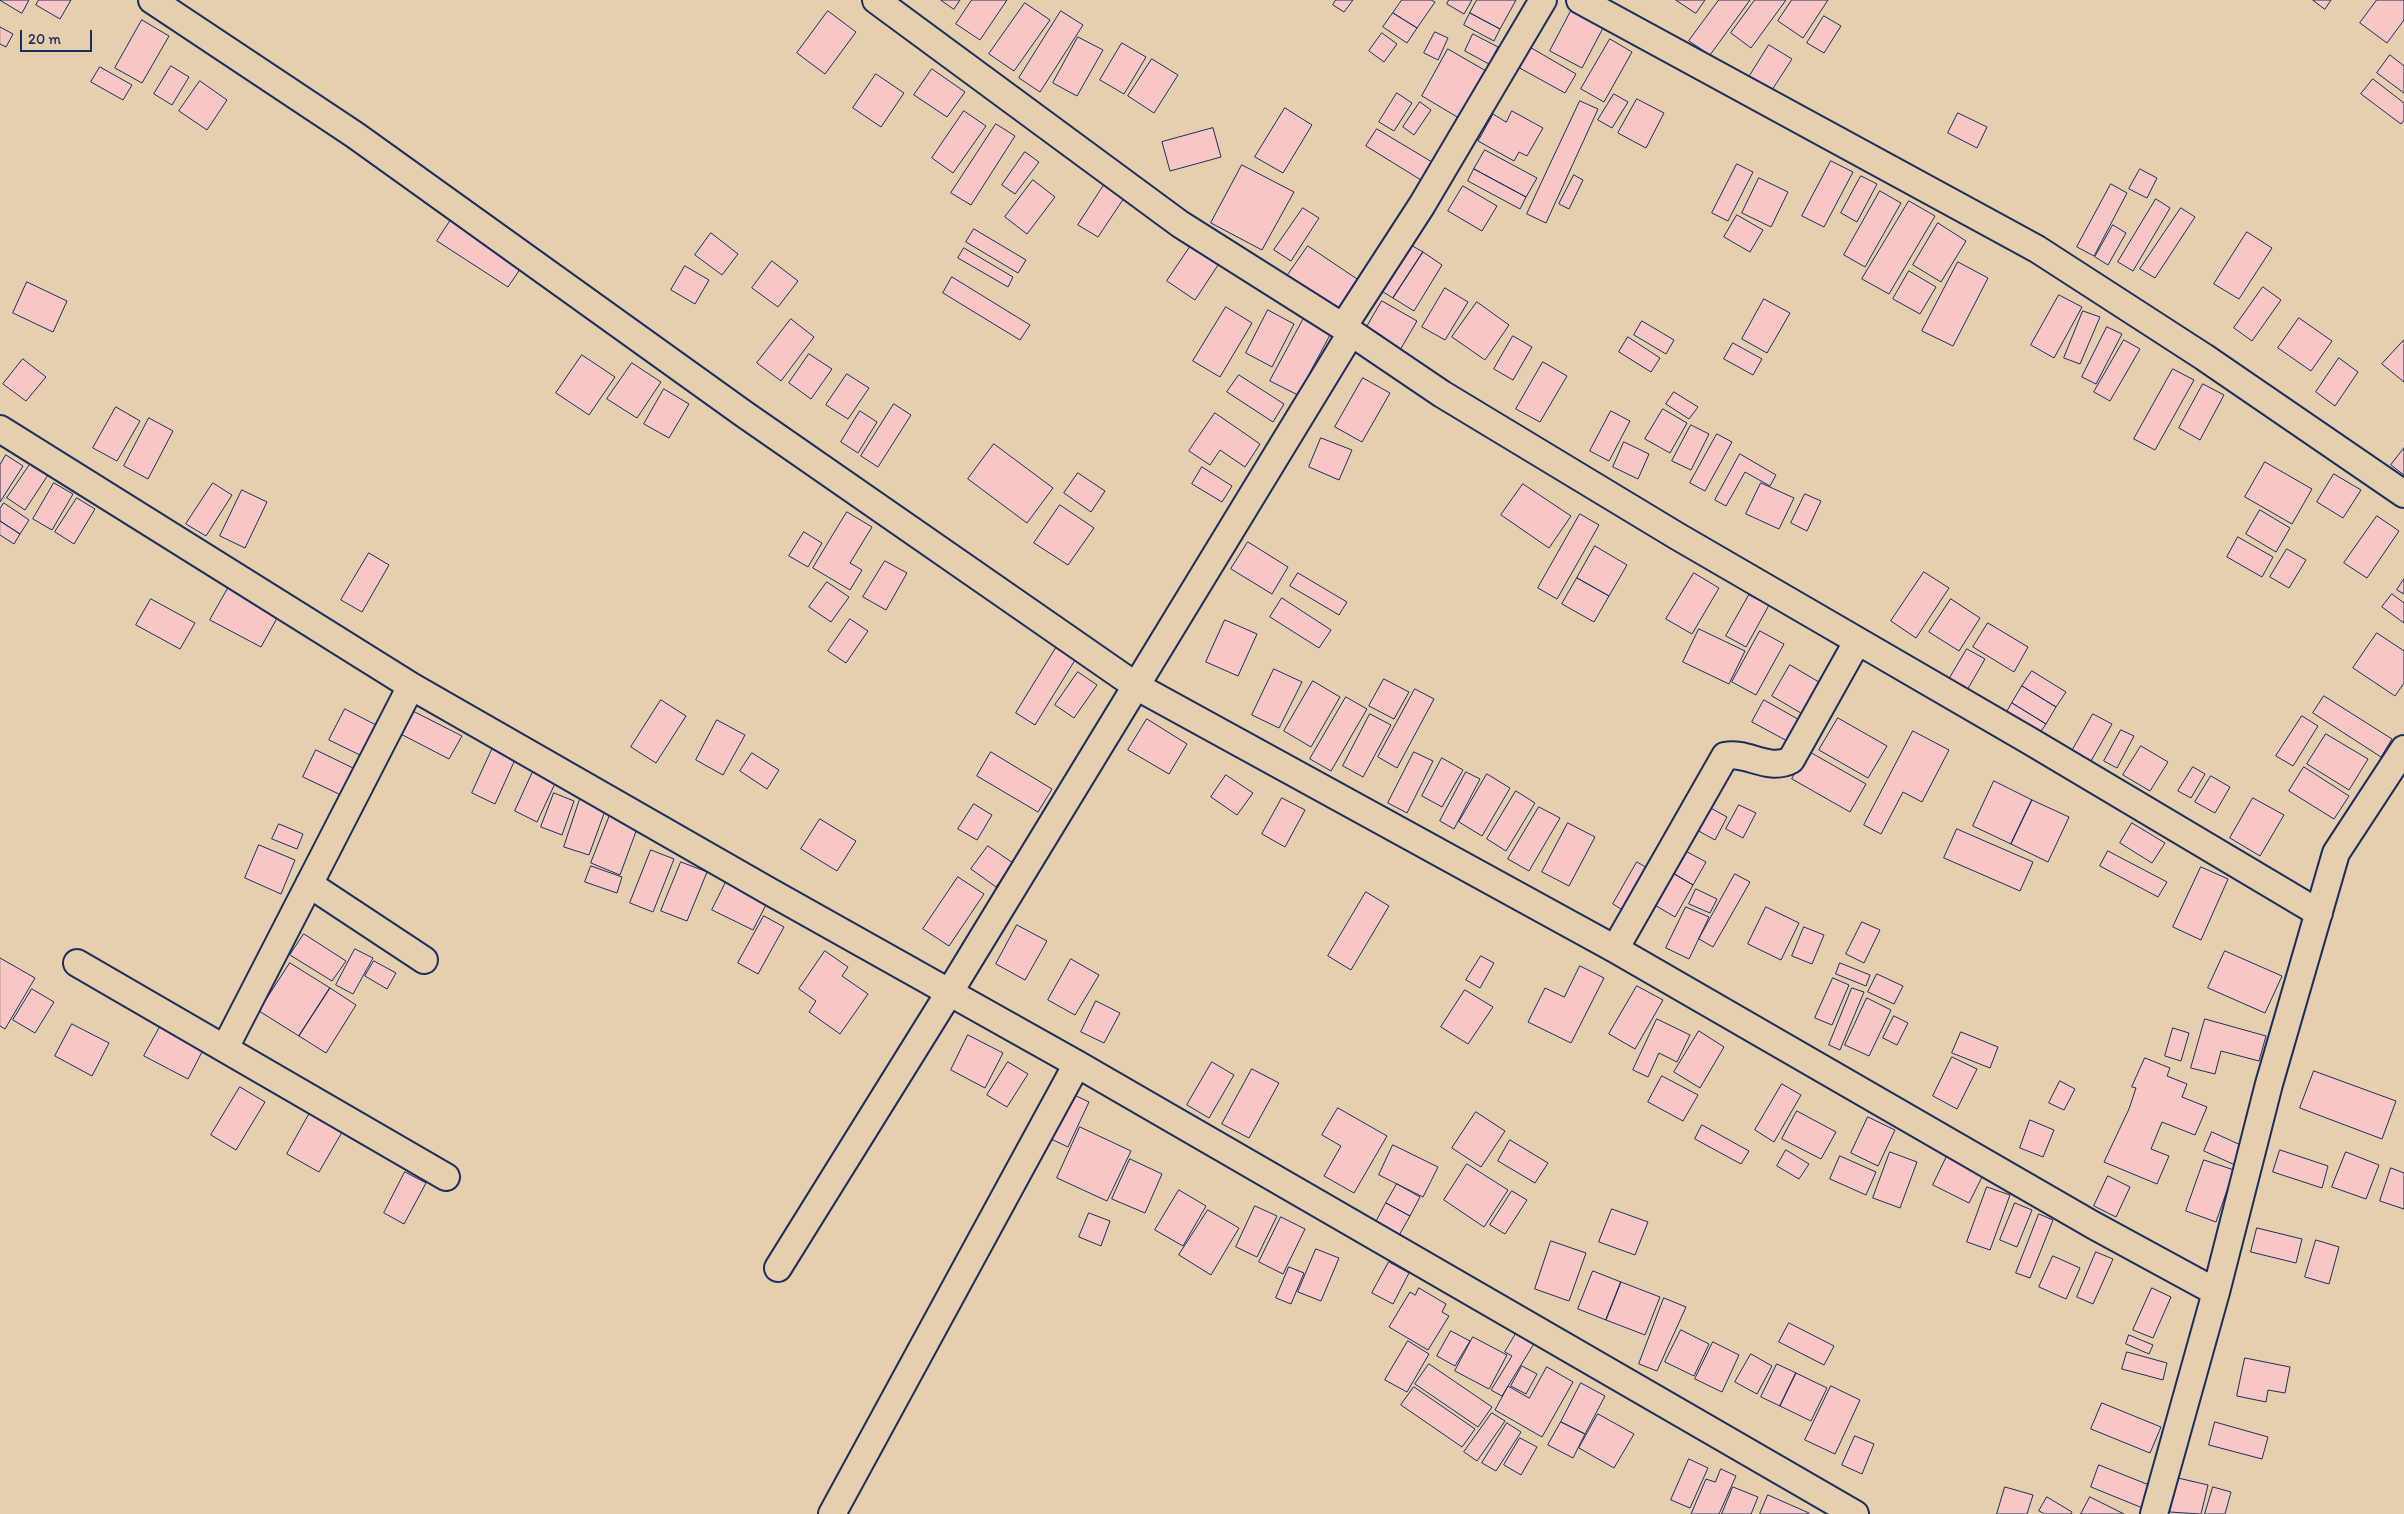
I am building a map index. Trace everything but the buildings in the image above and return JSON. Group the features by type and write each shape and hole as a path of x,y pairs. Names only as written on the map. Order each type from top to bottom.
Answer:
{"street":[{"path":"152,0 354,135 744,414 1136,686 1615,949 2093,1225 2216,1292"},
{"path":"876,0 1180,224 1347,330 1451,399 1677,536 2319,913"},
{"path":"778,1268 949,993 1136,686 1543,0"},
{"path":"1580,0 2037,249 2204,357 2404,494"},
{"path":"0,429 411,686 1077,1064 1854,1514"},
{"path":"1615,949 1725,756 1732,754 1782,765 1791,760 1857,642"},
{"path":"224,1048 411,686"},
{"path":"2154,1514 2216,1292 2269,1084 2336,853 2404,749"},
{"path":"309,884 424,960"},
{"path":"77,963 446,1177"},
{"path":"832,1514 1077,1064"}]}
